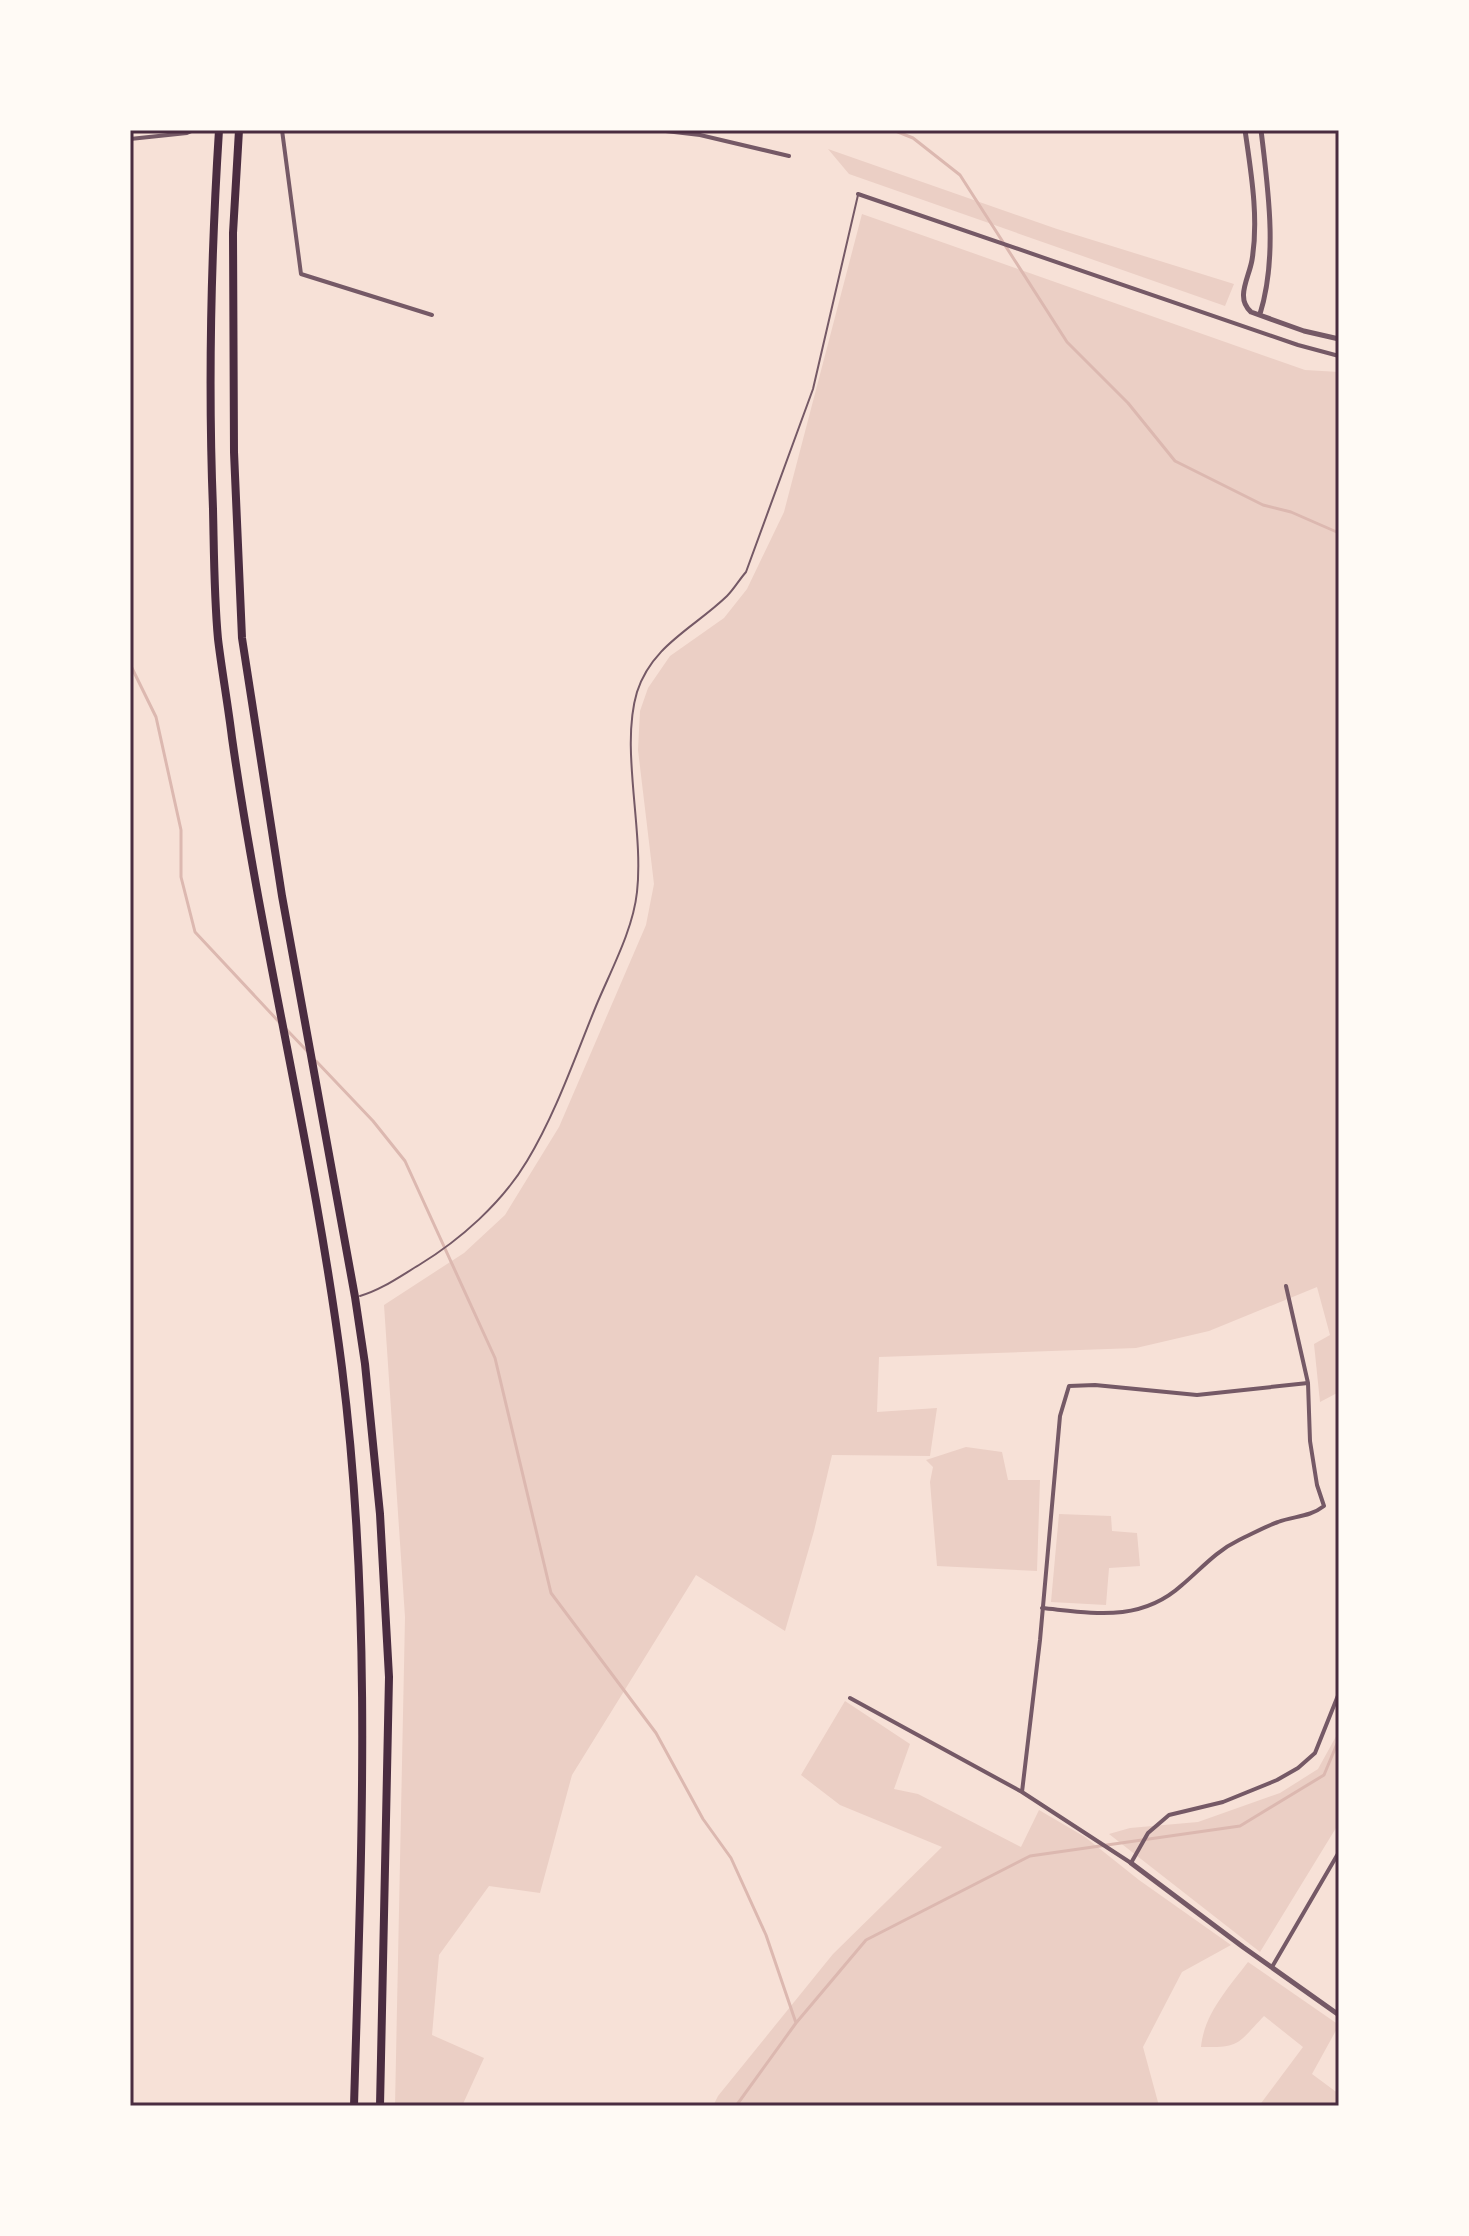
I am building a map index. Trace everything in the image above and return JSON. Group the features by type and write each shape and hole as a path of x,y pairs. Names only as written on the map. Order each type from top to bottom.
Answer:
{"highway":[{"path":"219,130 212,234 211,453 219,639 255,884 316,1208 339,1350 357,1529 364,1688 354,2106"},
{"path":"239,130 233,233 234,452 242,638 282,896 355,1297 380,1514 389,1677 380,2106"}],"street":[{"path":"130,139 194,130"},
{"path":"282,130 301,274 432,315"},
{"path":"657,130 701,132 789,156"},
{"path":"1245,130 1254,234 1242,299 1251,312 1304,331 1339,339"},
{"path":"1260,314 1265,296 1269,234 1268,184 1261,130"},
{"path":"858,194 1298,345 1339,356"},
{"path":"1042,1608 1120,1615 1140,1609 1181,1586 1198,1568 1237,1541 1275,1522 1315,1513 1324,1506 1317,1485 1310,1441 1308,1383 1286,1286"},
{"path":"1022,1792 1060,1416 1069,1386 1095,1385 1197,1395 1308,1383"},
{"path":"1131,1863 1148,1833 1169,1815 1223,1802 1298,1768 1315,1753 1339,1693"},
{"path":"850,1698 1022,1792 1131,1863 1339,2015"},
{"path":"1272,1967 1339,1852"}],"lane":[{"path":"355,1297 381,1288 433,1257 470,1227 526,1163 548,1121 625,936 637,897 640,859 631,716 638,690 648,668 667,643 727,596 746,572 813,389 858,194"}],"shaded area":[{"path":"828,149 1057,229 1234,284 1225,306 849,174"},
{"path":"862,214 1305,370 1339,372 1339,1392 1320,1402 1314,1344 1330,1335 1317,1287 1209,1331 1136,1348 879,1357 877,1412 937,1408 930,1456 832,1455 785,1631 696,1575 572,1775 540,1893 489,1886 439,1955 432,2035 484,2058 462,2106 395,2106 405,1617 384,1305 464,1253 505,1215 559,1127 646,925 654,884 638,750 640,711 648,688 670,656 724,618 747,589 784,512"},
{"path":"966,1447 1002,1452 1008,1480 1040,1480 1037,1571 937,1566 930,1482 933,1467 926,1460"},
{"path":"1059,1514 1111,1516 1112,1531 1137,1533 1140,1566 1109,1568 1106,1605 1051,1602"},
{"path":"845,1701 910,1744 894,1789 918,1794 1021,1847 1039,1810 1085,1837 1139,1880 1231,1945 1182,1972 1143,2047 1159,2106 713,2106 833,1954 942,1847 840,1805 801,1775"},
{"path":"1339,1731 1339,1823 1260,1952 1109,1834 1130,1828 1198,1822 1280,1793 1318,1769"},
{"path":"1248,1962 1339,2025 1312,2074 1339,2094 1339,2106 1259,2106 1303,2047 1264,2016 1232,2045 1201,2047 1212,2012"}],"waterway":[{"path":"893,130 913,138 960,175 1067,342 1128,403 1175,461 1263,505 1291,512 1339,533"},
{"path":"130,664 156,717 181,830 181,877 195,932 280,1023"},
{"path":"286,1029 308,1052"},
{"path":"316,1061 373,1121 405,1161 495,1358 551,1593 656,1733 703,1819 731,1858 766,1935 796,2023"},
{"path":"736,2106 796,2023 866,1940 1030,1856 1240,1826 1324,1775 1339,1739"}]}
